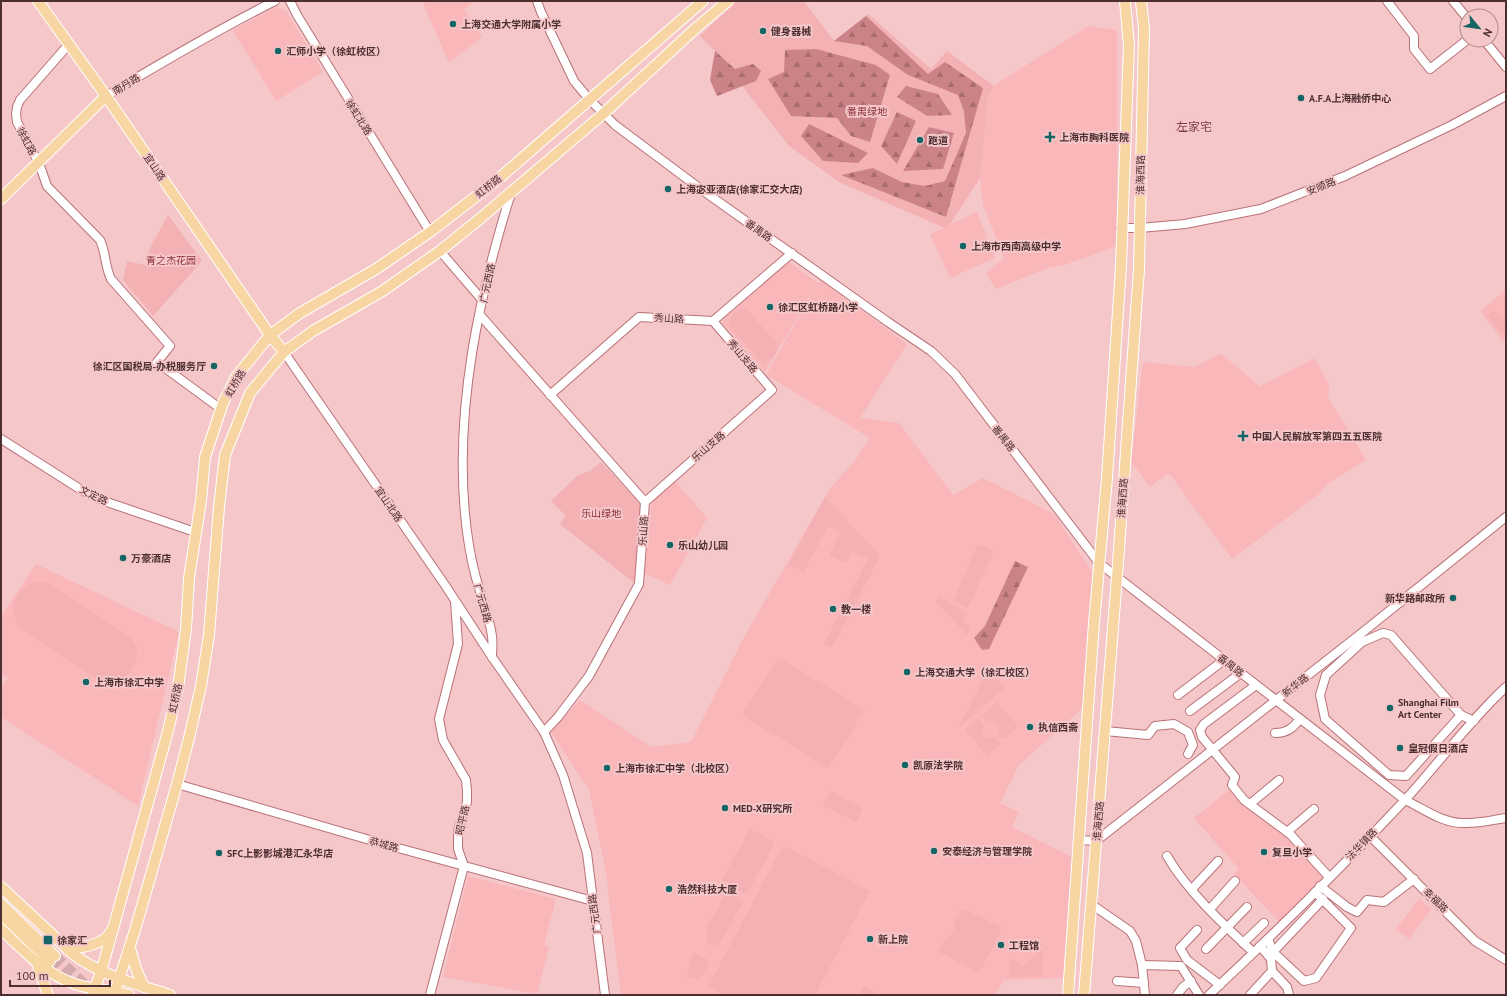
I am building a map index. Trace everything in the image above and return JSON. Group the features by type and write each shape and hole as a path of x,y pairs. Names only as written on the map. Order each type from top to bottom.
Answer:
{"main road":[{"name":"宜山路","path":"38,1 106,96 270,335 284,352"},
{"name":"虹桥路","path":"94,992 101,972 168,731 178,688 186,629 189,578 201,501 205,457 221,409 236,377 270,335 300,313 376,269 430,232 496,180 703,1"},
{"name":"虹桥路","path":"115,993 130,946 189,738 201,686 209,635 219,507 225,455 250,393 284,352 313,331 381,292 440,251 603,114 696,28 728,1"},
{"name":"淮海西路","path":"1068,995 1121,266 1129,45 1125,1"},
{"name":"淮海西路","path":"1084,995 1117,577 1139,269 1144,29 1141,1"},
{"name":"南丹路","path":"1,199 106,96"},
{"path":"1,887 84,963 120,980 170,995"},
{"path":"1,904 53,959 1,914"},
{"path":"67,949 87,947 94,944 110,935 114,926"},
{"path":"1,929 37,963 60,978 94,992 129,995"},
{"path":"130,946 136,969 144,987"},
{"path":"37,963 48,995"}],"street":[{"name":"南丹路","path":"106,96 168,59 275,1"},
{"name":"徐虹北路","path":"290,1 296,15 430,232"},
{"name":"番禺路","path":"537,1 574,81 603,114 615,125 702,190 931,351 955,374 1099,562 1405,800 1453,822 1463,823 1506,818"},
{"path":"1387,1 1414,36 1414,49 1430,69 1459,46"},
{"name":"徐虹路","path":"69,44 20,100 16,114 17,122 39,163 44,179 51,191 96,235 103,246 106,268 111,279 170,346 157,362 221,409"},
{"path":"1491,48 1506,67"},
{"name":"安顺路","path":"1122,228 1185,224 1261,209 1344,176 1452,125 1506,96"},
{"name":"广元西路","path":"511,192 497,237 483,301 466,401 463,482 468,545 492,636 492,657 544,732 563,775 587,853 605,995"},
{"path":"440,251 483,301"},
{"path":"714,321 792,253"},
{"name":"乐山路","path":"480,315 645,502 639,584 589,676 558,717 544,732"},
{"name":"秀山路","path":"550,395 639,317 714,321"},
{"name":"秀山支路","path":"714,321 772,390"},
{"name":"宜山北路","path":"284,352 455,600 492,657"},
{"name":"乐山支路","path":"645,502 772,390"},
{"name":"文定路","path":"1,439 84,491 104,501 195,532"},
{"name":"新华路","path":"1096,841 1276,701 1359,640 1506,516"},
{"name":"昭平路","path":"455,600 458,644 439,719 443,740 466,780 468,790 467,802 458,831 458,849 464,866"},
{"path":"1461,715 1406,776 1389,775 1354,746 1325,719 1320,695 1326,674 1359,640 1383,633 1391,635 1461,715 1474,721"},
{"path":"1178,695 1224,660"},
{"path":"1190,711 1241,673"},
{"path":"1256,685 1204,724 1200,730 1202,736 1235,777 1232,784 1244,800 1287,832 1329,877"},
{"name":"法华镇路","path":"1209,995 1268,939 1405,800 1474,721 1506,687"},
{"path":"1312,729 1324,717"},
{"path":"1275,733 1283,733 1292,728 1300,719"},
{"path":"1105,731 1148,735 1155,726 1174,724 1188,732 1193,745 1186,751 1196,763"},
{"path":"1346,755 1354,746"},
{"path":"1418,762 1429,772"},
{"path":"1374,777 1382,769"},
{"path":"1250,804 1279,780"},
{"name":"恭城路","path":"176,784 387,845 593,901"},
{"path":"1287,832 1314,809"},
{"name":"幸福路","path":"1370,836 1475,941 1506,960"},
{"path":"1079,840 1096,841"},
{"path":"1168,856 1177,874 1227,928 1253,952"},
{"path":"1192,889 1218,861"},
{"path":"430,995 464,866"},
{"path":"1318,889 1357,912 1367,900 1384,902 1414,879"},
{"path":"1210,908 1235,881"},
{"path":"1268,939 1273,952 1304,982 1316,978 1351,928 1323,900 1318,889"},
{"path":"1273,952 1323,900"},
{"path":"1091,904 1130,931 1136,941 1142,965 1145,995"},
{"path":"1206,949 1247,907"},
{"path":"1290,917 1299,924"},
{"path":"1243,943 1264,923"},
{"path":"1197,930 1180,948 1187,960 1220,985"},
{"path":"1260,946 1271,959 1272,971 1287,987 1289,995"},
{"path":"1142,965 1181,966 1199,995"},
{"path":"1250,995 1272,971"},
{"path":"1117,981 1144,983"},
{"path":"1177,995 1182,987 1191,982"}],"shaded area":[{"name":"上海交通大学附属小学","path":"422,1 474,1 464,10 482,37 449,63"},
{"name":"汇师小学（徐虹校区）","path":"277,7 286,11 323,72 276,101 233,30"},
{"name":"上海市胸科医院","path":"1089,26 1117,30 1117,246 1067,264 1048,268 996,289 986,274 1004,258 983,205 980,178 988,96 994,86 999,82"},
{"name":"上海市西南高级中学","path":"977,212 995,258 950,278 930,234"},
{"name":"徐汇区虹桥路小学","path":"789,262 818,283 765,372 721,321"},
{"name":"上海交通大学（徐汇校区）","path":"820,280 907,344 860,418 899,423 953,495 983,478 1054,514 1093,573 1084,707 1019,765 1000,803 1019,812 1012,827 1074,858 1063,978 1004,980 995,995 621,995 607,877 589,790 551,732 580,700 651,747 691,742 744,637 831,487 854,462 870,438 766,375"},
{"path":"1506,290 1506,338 1503,341 1480,311"},
{"name":"中国人民解放军第四五五医院","path":"1221,354 1260,386 1315,358 1329,385 1328,397 1366,460 1326,485 1319,494 1232,559 1169,473 1150,487 1131,462 1143,362 1194,367"},
{"name":"乐山幼儿园","path":"675,481 707,518 670,585 644,573 652,502"},
{"name":"上海市徐汇中学","path":"36,564 179,632 138,806 1,717 1,689 8,678 1,673 1,617"},
{"name":"复旦小学","path":"1231,788 1288,835 1326,877 1280,923 1234,874 1239,869 1194,818"},
{"path":"468,876 556,899 544,945 549,947 537,994 443,977"},
{"path":"1419,899 1432,909 1409,939 1396,929"}],"green space":[{"name":"番禺绿地","path":"737,1 804,1 834,41 868,14 931,69 947,51 994,86 988,96 980,178 947,229 839,182 789,146 715,51 700,36"},
{"path":"866,16 928,74 945,62 983,88 946,217 841,175 873,168 902,182 925,186 945,181 966,133 964,111 958,95 908,75 867,46 834,41"},
{"path":"816,49 876,65 890,75 870,142 851,136 837,118 791,116 768,79 784,72 785,50"},
{"path":"715,51 735,69 753,64 761,71 756,81 717,96 710,80"},
{"path":"906,86 938,94 952,115 927,116 897,97"},
{"path":"897,112 916,121 897,164 881,146"},
{"path":"809,124 868,153 858,163 823,161 801,136"},
{"path":"929,127 954,133 943,169 903,171"},
{"name":"青之杰花园","path":"168,215 202,261 153,316 123,280 127,261 145,265 150,248"},
{"path":"743,308 748,310 777,344 776,354 766,363 761,361 728,325 730,319"},
{"path":"1494,310 1506,324 1506,330 1502,334 1487,316"},
{"name":"乐山绿地","path":"601,462 641,504 636,579 633,582 560,524 566,516 551,501 578,475 590,471"},
{"path":"825,497 880,556 832,648 824,644 868,559 852,551 846,563 829,555 841,533 828,526 804,572 789,564"},
{"path":"978,544 994,551 968,608 953,601"},
{"path":"1015,561 1028,567 989,649 982,650 974,638 985,626"},
{"path":"44,581 131,638 136,647 136,662 133,668 123,679 117,682 103,683 20,628 15,620 13,612 16,597 27,586"},
{"path":"941,596 946,601 967,613 963,621 971,626 967,635 936,602"},
{"path":"778,657 865,710 828,768 742,715"},
{"path":"988,670 1004,688 959,727"},
{"path":"997,702 1018,726 1003,740 998,735 1000,726 995,721 988,722 982,715"},
{"path":"978,718 984,725 982,733 987,739 995,737 1001,743 987,756 965,730"},
{"path":"830,791 863,808 856,822 823,806"},
{"path":"750,829 775,843 747,894 722,880"},
{"path":"783,845 870,891 815,995 724,995 708,987"},
{"path":"727,891 744,901 719,944 713,946 707,943 707,928"},
{"path":"962,908 1002,928 979,973 939,952 946,939 950,937 955,927 954,922"},
{"path":"1041,950 1043,950 1042,971 1045,975 1011,977 1008,965 1012,958 1023,967"},
{"path":"693,952 707,959 710,963 700,979 686,978"},
{"path":"864,985 876,992 874,995 858,995"}],"tunnel":[{"path":"55,956 91,990"},
{"path":"50,961 68,977"}],"place":[{"name":"上海交通大学附属小学","path":"453,24"},
{"name":"健身器械","path":"763,31"},
{"name":"汇师小学（徐虹校区）","path":"278,51"},
{"name":"A.F.A上海融侨中心","path":"1301,98"},
{"name":"上海市胸科医院","path":"1050,137"},
{"name":"跑道","path":"920,140"},
{"name":"上海宓亚酒店(徐家汇交大店)","path":"668,189"},
{"name":"上海市西南高级中学","path":"963,246"},
{"name":"徐汇区虹桥路小学","path":"770,307"},
{"name":"徐汇区国税局-办税服务厅","path":"214,366"},
{"name":"中国人民解放军第四五五医院","path":"1243,436"},
{"name":"乐山幼儿园","path":"670,545"},
{"name":"万豪酒店","path":"123,558"},
{"name":"新华路邮政所","path":"1453,598"},
{"name":"教一楼","path":"833,609"},
{"name":"上海交通大学（徐汇校区）","path":"907,672"},
{"name":"上海市徐汇中学","path":"86,682"},
{"name":"Shanghai Film Art Center","path":"1390,708"},
{"name":"执信西斋","path":"1030,727"},
{"name":"皇冠假日酒店","path":"1400,748"},
{"name":"凯原法学院","path":"905,765"},
{"name":"上海市徐汇中学（北校区）","path":"607,768"},
{"name":"MED-X研究所","path":"725,808"},
{"name":"安泰经济与管理学院","path":"934,851"},
{"name":"复旦小学","path":"1264,852"},
{"name":"SFC上影影城港汇永华店","path":"219,853"},
{"name":"浩然科技大厦","path":"669,889"},
{"name":"新上院","path":"870,939"},
{"name":"徐家汇","path":"48,940"},
{"name":"工程馆","path":"1001,945"}],"district":[{"name":"左家宅","path":"1194,127"}]}
